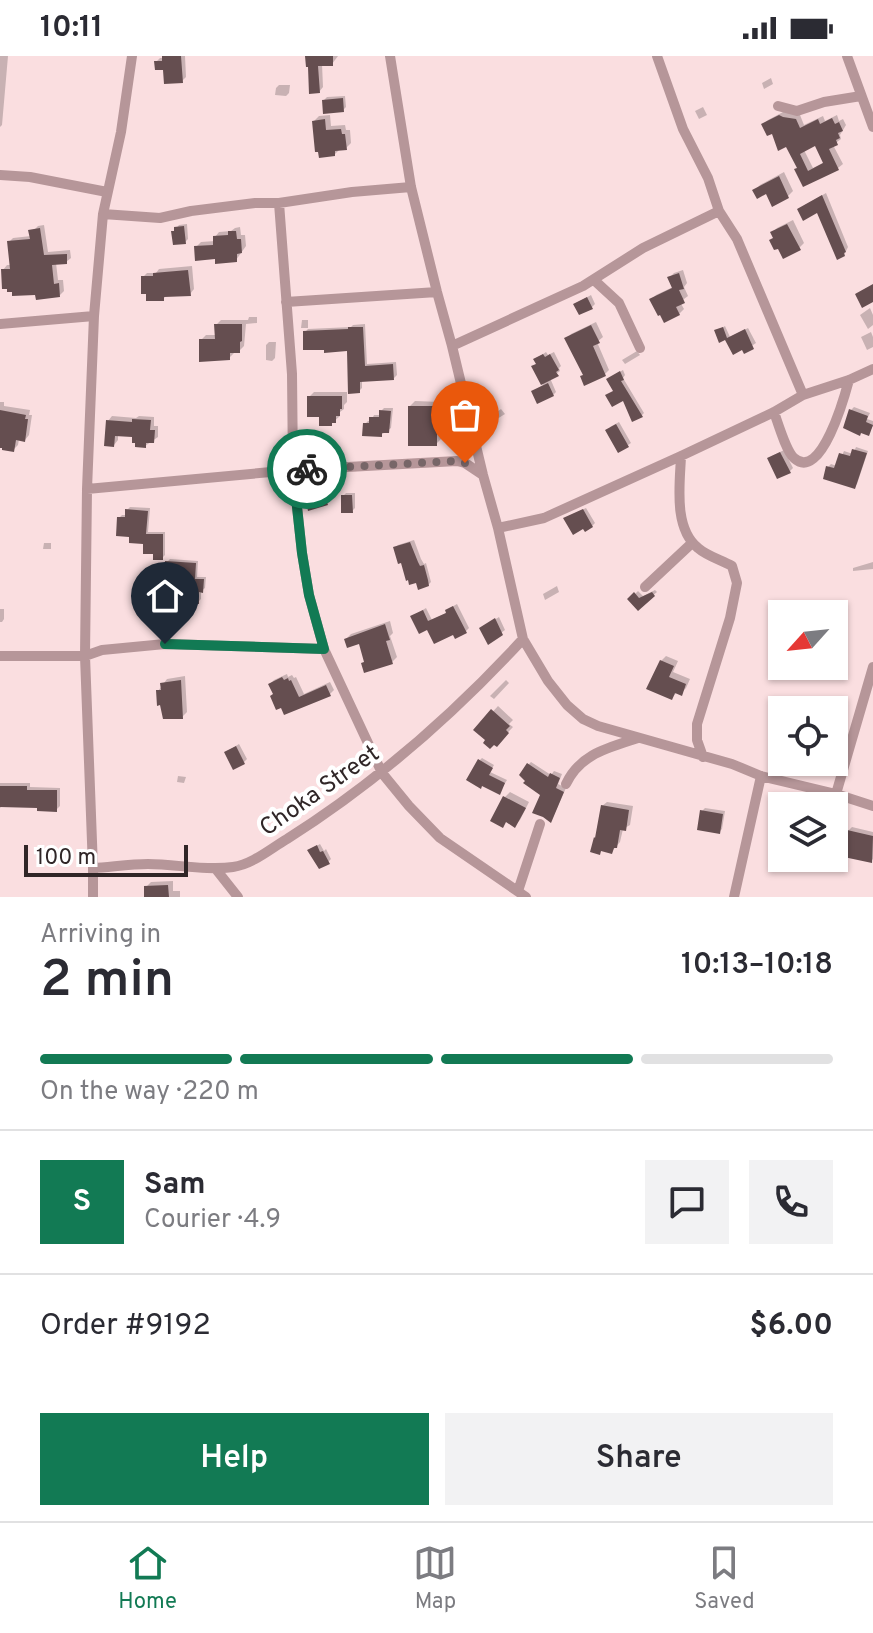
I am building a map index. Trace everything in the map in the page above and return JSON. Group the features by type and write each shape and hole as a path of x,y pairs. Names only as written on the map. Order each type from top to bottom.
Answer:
{"street":[{"path":"93,897 85,656 87,489 94,316 103,214 121,132 132,56"},
{"path":"390,56 411,187 498,528 523,639 548,681 583,719 732,764 761,776 828,792"},
{"path":"657,56 683,129 708,178 719,211 737,239 803,395"},
{"path":"847,56 861,96 869,108 873,127"},
{"path":"778,106 797,111 824,102 861,96"},
{"path":"0,175 30,177 107,192"},
{"path":"103,214 160,218 255,203 279,203 411,187"},
{"path":"279,203 292,374 293,470 309,595 324,649 382,773 440,838 522,894 540,824"},
{"path":"452,346 594,280 643,248 719,211"},
{"path":"594,280 619,303 640,348"},
{"path":"286,302 437,292"},
{"path":"0,324 94,316"},
{"path":"498,528 544,518 774,412 803,395 869,375"},
{"path":"774,412 793,457 801,462 808,461 829,439 849,380"},
{"path":"457,461 475,441"},
{"path":"681,456 678,501 681,518 692,543 732,566 737,583 730,618 697,724 697,740 703,757"},
{"path":"87,489 293,470 457,461 483,475"},
{"path":"645,587 692,543"},
{"name":"Choka Street","path":"93,868 147,864 215,868 235,867 254,860 382,773 487,678 523,639"},
{"path":"0,656 85,656 102,650 165,644 324,649"},
{"path":"837,792 873,667"},
{"path":"566,784 583,760 640,737"},
{"path":"734,897 761,776"},
{"path":"848,798 873,806"},
{"path":"215,868 238,897"}],"building":[{"path":"162,56 181,56 183,83 164,84 163,70 155,70 154,61 162,61"},
{"path":"305,56 333,56 333,66 318,66 320,93 309,94"},
{"path":"343,98 344,112 323,114 322,100"},
{"path":"779,115 796,119 800,128 818,119 820,124 832,118 835,124 839,122 843,131 838,133 838,145 829,149 839,170 803,187 786,147 778,151 772,134 767,136 761,124","holes":["815,146 823,163 808,171 800,154"]},
{"path":"325,119 326,130 341,129 345,134 347,150 335,151 335,156 319,158 318,152 315,152 312,121"},
{"path":"779,176 789,198 772,207 766,194 757,199 752,190"},
{"path":"822,195 846,252 837,260 817,213 803,221 797,209"},
{"path":"787,224 801,250 783,259 769,240 773,238 770,232"},
{"path":"184,226 186,244 173,245 171,231 174,227"},
{"path":"40,228 44,255 67,254 67,264 52,265 54,284 59,283 60,297 36,300 35,295 12,296 12,292 2,289 1,269 10,269 7,241 30,239 28,230"},
{"path":"228,231 236,231 237,239 241,239 242,253 237,254 237,262 215,264 215,259 195,261 194,246 213,245 213,236 228,235"},
{"path":"188,270 191,296 146,301 146,294 141,294 141,276"},
{"path":"679,273 684,289 679,290 685,303 676,307 680,315 664,323 649,299 672,288 667,277"},
{"path":"873,284 873,302 862,308 855,294"},
{"path":"587,297 593,309 579,315 573,304"},
{"path":"214,324 242,324 240,353 230,353 230,360 199,362 199,339 215,339"},
{"path":"591,325 600,343 593,346 606,376 584,386 580,376 583,375 564,338"},
{"path":"363,327 365,366 393,364 394,380 360,382 360,393 348,394 347,351 324,353 324,350 303,350 303,331"},
{"path":"723,327 727,338 745,329 754,349 733,355 725,340 719,343 714,330"},
{"path":"543,354 545,357 550,354 559,376 541,385 531,366 536,364 533,359"},
{"path":"620,371 624,380 621,381 643,417 632,422 623,401 612,407 605,395 613,391 606,379"},
{"path":"548,383 554,396 537,404 531,391"},
{"path":"307,396 342,396 342,409 340,416 336,416 336,423 319,426 319,417 307,417"},
{"path":"408,406 437,406 437,446 408,446"},
{"path":"849,409 868,416 866,422 873,425 869,436 861,433 860,436 843,428"},
{"path":"0,410 26,415 25,419 28,419 25,442 16,440 14,452 0,448"},
{"path":"379,410 391,411 389,433 382,433 382,437 362,436 363,423 369,423 369,417 379,417"},
{"path":"132,419 151,420 150,430 155,430 154,443 146,443 146,448 135,447 132,437 115,436 114,447 104,446 106,420 132,422"},
{"path":"616,424 629,447 618,453 605,430"},
{"path":"852,449 867,453 855,489 823,479 826,466 834,468 839,453 850,456"},
{"path":"780,452 791,473 777,479 767,458"},
{"path":"317,478 328,505 308,511 302,482"},
{"path":"341,495 352,495 353,513 341,513"},
{"path":"125,509 148,511 146,534 163,534 163,560 153,560 153,554 143,554 143,544 129,543 129,537 116,536 117,517 125,517"},
{"path":"583,509 593,527 573,535 563,518"},
{"path":"410,542 420,566 424,565 429,586 418,590 416,583 409,585 406,581 393,547"},
{"path":"165,561 196,563 195,579 204,579 199,604 168,602 169,575 164,575"},
{"path":"634,592 639,598 652,592 655,596 638,611 627,599"},
{"path":"453,606 467,633 455,639 453,635 434,644 427,630 419,634 410,616 423,610 428,621 446,613 445,610"},
{"path":"495,618 503,635 488,645 479,628"},
{"path":"385,624 393,664 364,673 359,644 347,648 344,639"},
{"path":"660,660 674,666 669,677 686,684 682,696 675,693 672,700 646,689"},
{"path":"282,677 291,680 299,697 326,685 331,696 284,715 281,708 276,710 268,684"},
{"path":"181,680 183,719 163,719 160,705 157,706 156,690 161,690 160,683"},
{"path":"491,709 510,726 506,730 509,733 497,747 494,745 490,749 473,730"},
{"path":"236,746 245,764 233,770 224,752"},
{"path":"478,759 493,768 489,775 505,783 500,795 466,780"},
{"path":"527,763 548,777 550,773 560,778 556,788 564,792 551,823 532,813 540,795 523,783 525,781 519,775"},
{"path":"0,786 57,790 57,812 0,807"},
{"path":"503,796 526,808 515,828 506,822 503,828 490,821"},
{"path":"601,805 629,810 626,831 620,830 617,848 612,854 590,852"},
{"path":"700,810 723,814 720,834 697,830"},
{"path":"848,830 873,836 872,863 848,858"},
{"path":"317,845 330,864 319,869 307,850"},
{"path":"168,885 169,897 144,897 144,886"}],"way so far":[{"path":"307,469 465,463"}],"route":[{"path":"165,644 324,649 309,595 293,470 307,469"}]}
